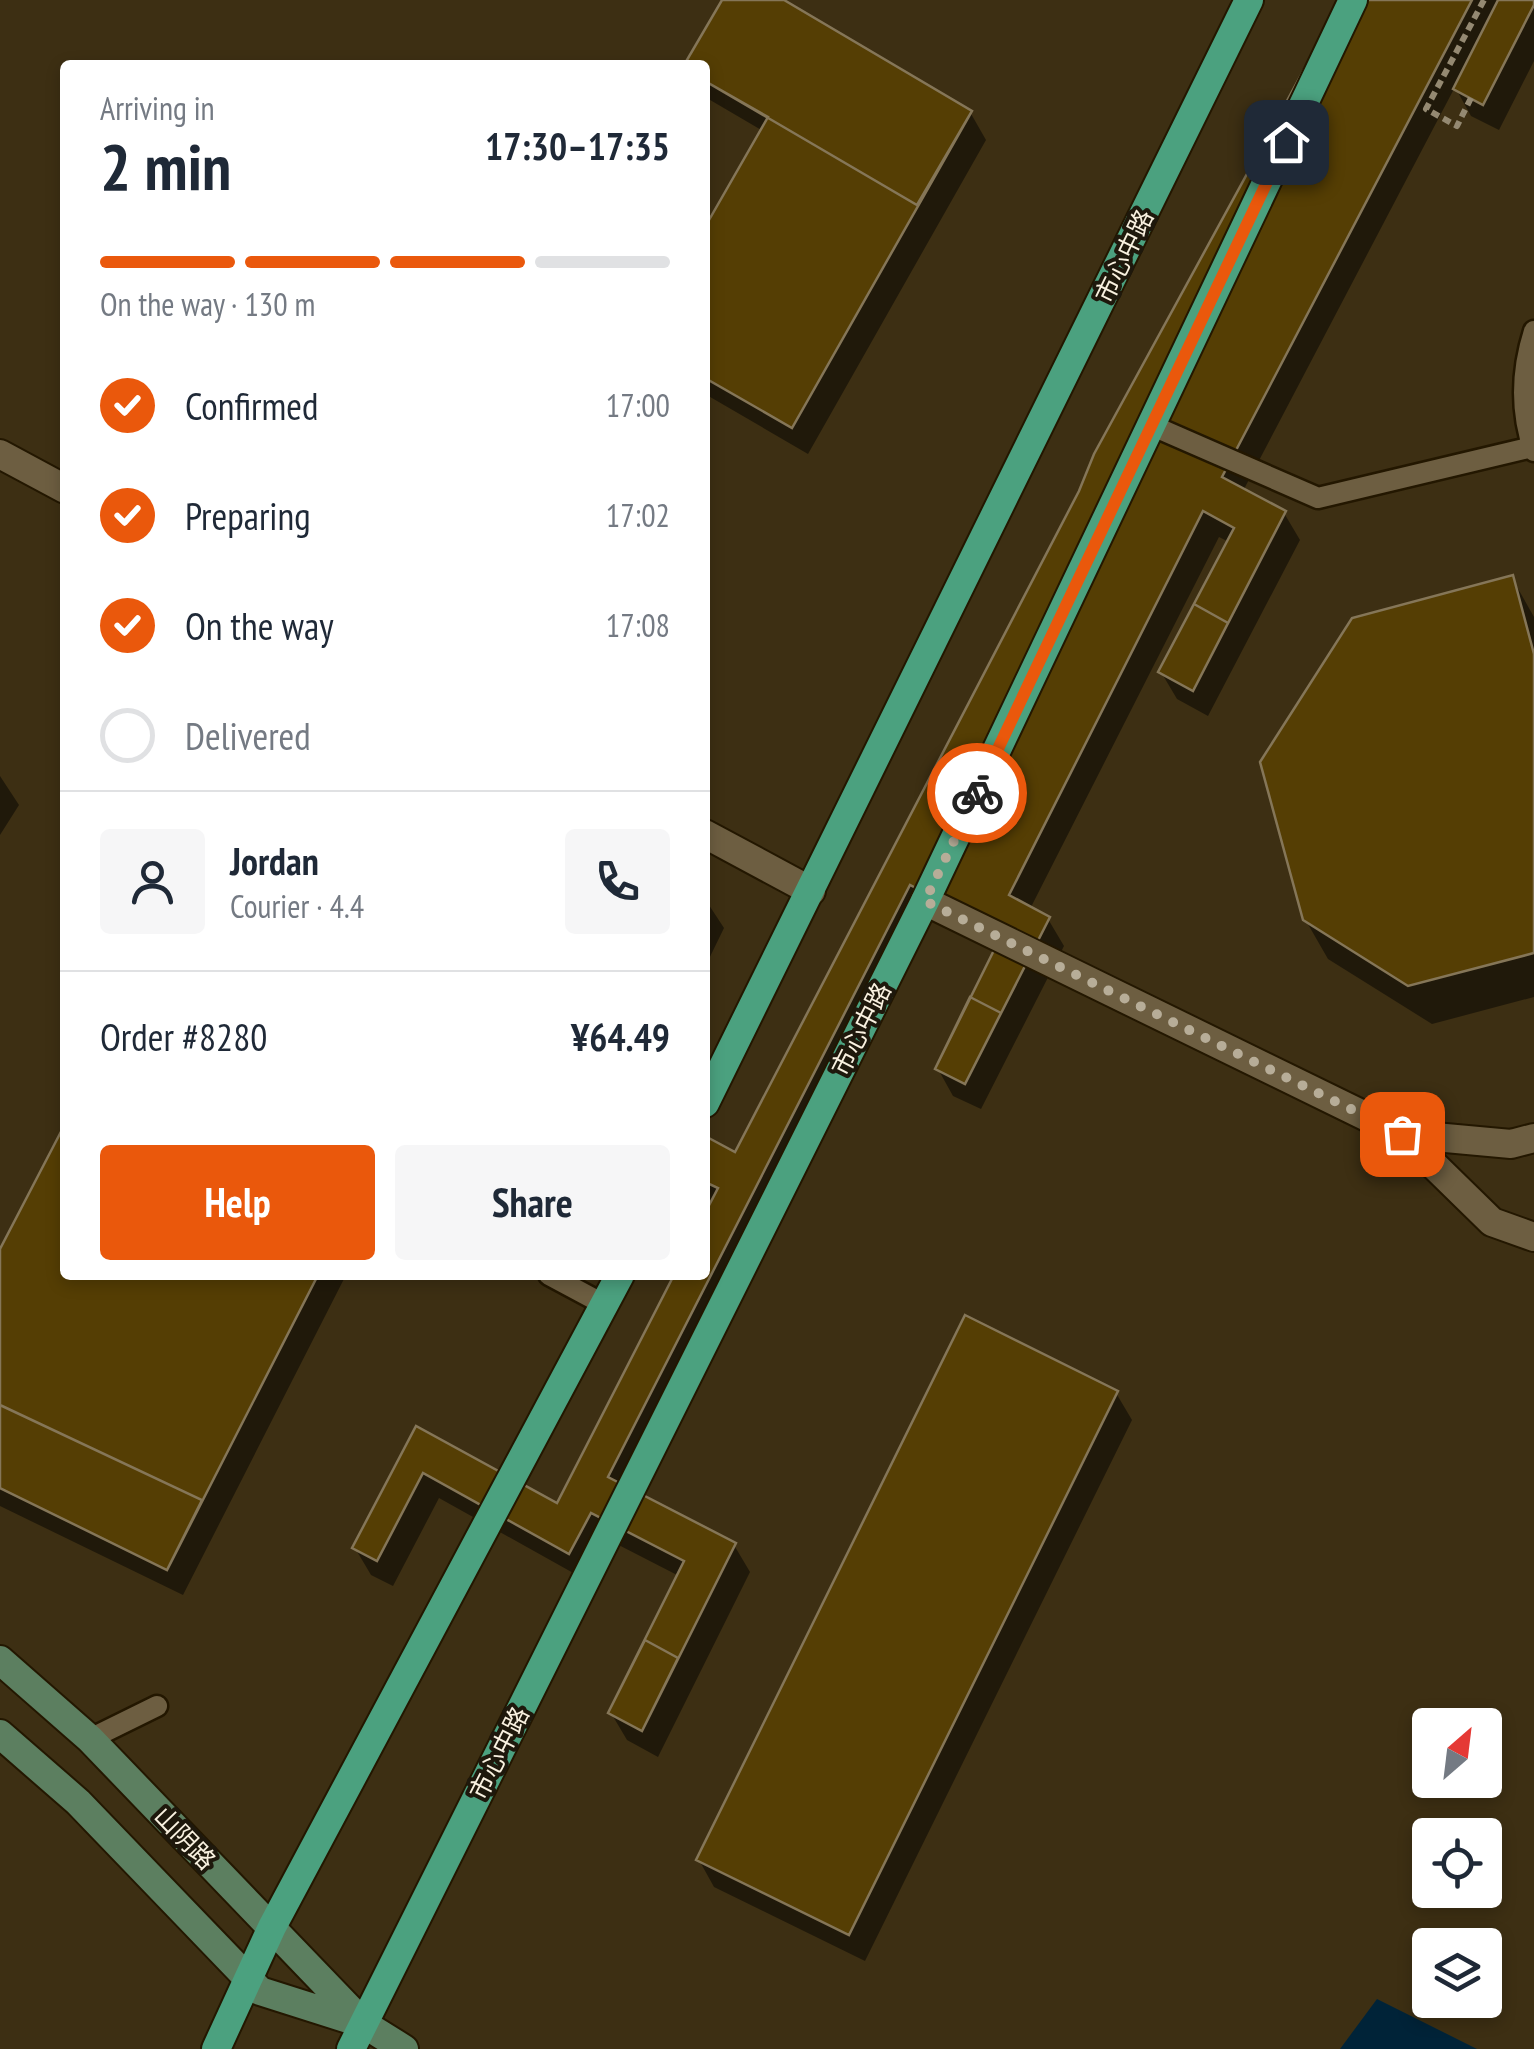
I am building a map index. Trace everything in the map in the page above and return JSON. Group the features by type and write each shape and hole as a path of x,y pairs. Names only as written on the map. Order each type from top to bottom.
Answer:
{"main road":[{"name":"市心中路","path":"710,1094 1249,0"},
{"name":"市心中路","path":"357,2036 925,901 1154,426 1353,0"},
{"path":"216,2049 272,1927 618,1280"},
{"name":"山阴路","path":"0,1660 90,1739 272,1927 357,2036"},
{"name":"山阴路","path":"0,1734 78,1802 260,1991 357,2036 404,2049"}],"street":[{"path":"0,454 60,486"},
{"path":"710,837 811,891"},
{"path":"925,901 1402,1134 1492,1222 1534,1237"},
{"path":"1402,1134 1511,1144 1534,1138"}],"lane":[{"path":"1154,426 1318,498 1533,449 1523,385 1534,332"},
{"path":"558,1280 605,1305"},
{"path":"90,1739 157,1706"}],"path":[{"path":"1471,98 1458,126 1426,109 1484,0"}],"water":[{"path":"1377,1999 1477,2049 1340,2049"}],"building":[{"path":"722,0 784,0 972,111 792,428 710,381 710,218 768,117 710,84 710,60 687,60"},
{"path":"722,0 784,0 972,111 917,205 710,84 710,60 687,60"},
{"path":"1342,0 1472,0 1222,477 1286,511 1193,691 1158,672 1234,528 1203,511 1009,895 1050,917 965,1084 935,1069 1002,934 910,885 710,1277 710,1203 718,1188 710,1184 710,1139 735,1152 1079,491 1094,454"},
{"path":"1498,0 1534,0 1534,5 1483,105 1453,89"},
{"path":"1513,575 1534,654 1534,953 1408,986 1303,920 1260,762 1352,618"},
{"path":"1194,604 1228,623 1193,691 1158,672"},
{"path":"970,997 1001,1013 965,1084 935,1069"},
{"path":"60,1134 60,1280 315,1280 167,1570 0,1488 0,1249"},
{"path":"671,1280 708,1280 608,1477 736,1543 642,1731 608,1713 684,1561 591,1513 569,1554 423,1473 377,1561 352,1548 416,1426 557,1503"},
{"path":"965,1315 1118,1391 849,1935 696,1860"},
{"path":"0,1405 202,1500 167,1570 0,1488"},
{"path":"645,1640 678,1658 642,1731 608,1713"}],"way so far":[{"path":"977,793 925,901 1402,1134"}],"route":[{"path":"977,793 1286,142"}]}
